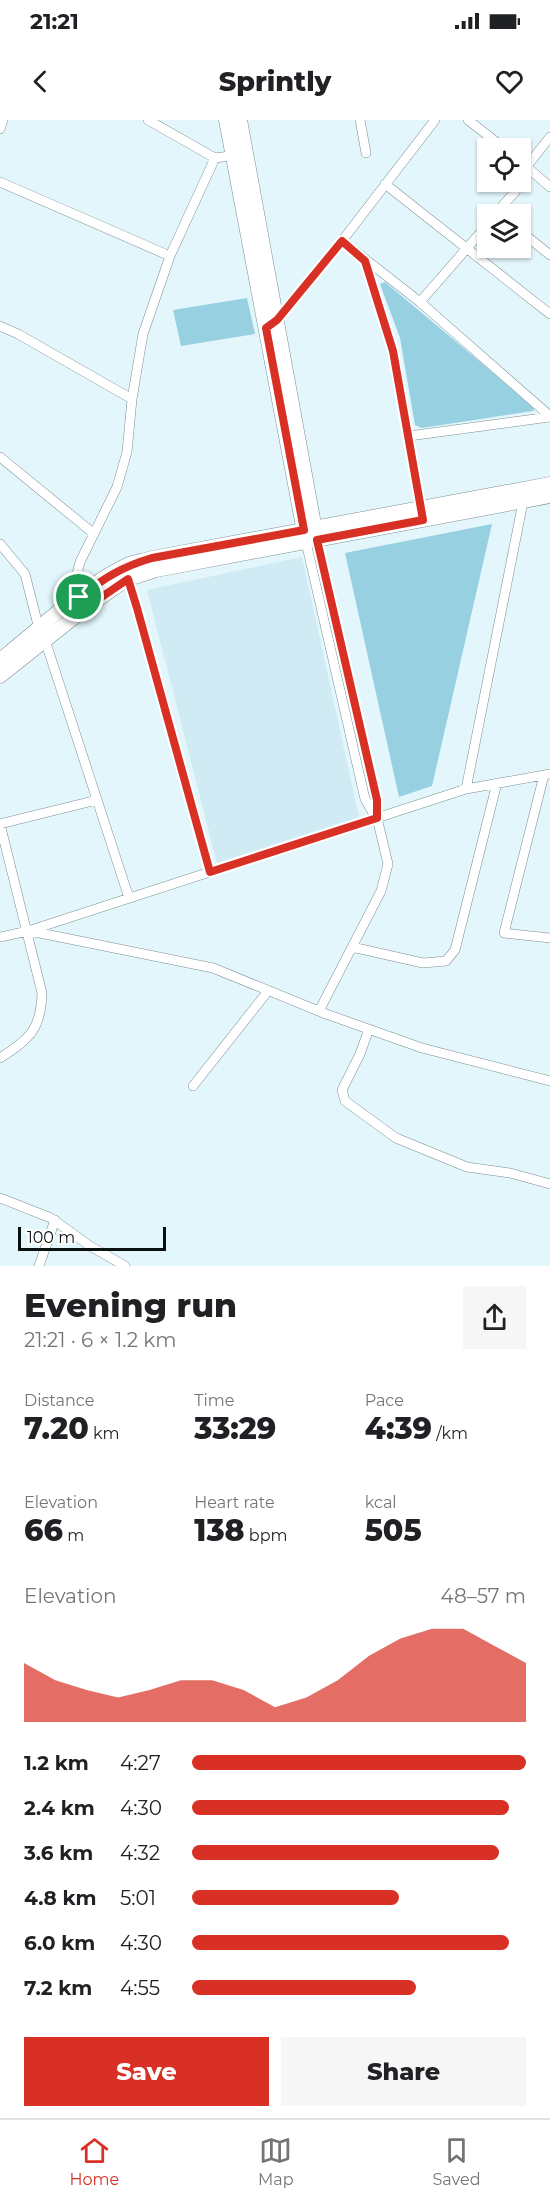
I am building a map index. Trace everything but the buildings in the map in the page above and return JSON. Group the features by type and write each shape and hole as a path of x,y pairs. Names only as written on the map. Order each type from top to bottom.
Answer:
{"main road":[{"path":"226,120 239,155 310,535"},
{"path":"239,155 240,120"},
{"path":"83,602 128,579 156,570 310,535 524,495 550,484"},
{"path":"524,495 550,496"},
{"path":"0,676 42,634 83,602 107,577 127,565 152,558 310,535"},
{"path":"3,653 42,634"}],"street":[{"path":"0,129 3,120"},
{"path":"148,120 214,158 239,155"},
{"path":"360,120 366,153"},
{"path":"271,324 342,241 435,120"},
{"path":"468,120 491,138"},
{"path":"531,157 550,137"},
{"path":"83,602 76,578 80,562 93,533 117,487 127,452 132,399 143,334 170,256 214,158"},
{"path":"531,170 550,188"},
{"path":"0,182 170,256"},
{"path":"385,184 550,314"},
{"path":"420,302 477,236"},
{"path":"531,240 550,255"},
{"path":"342,241 420,302 550,416"},
{"path":"365,261 393,351 422,514"},
{"path":"0,326 132,399"},
{"path":"409,436 550,416"},
{"path":"0,457 93,533"},
{"path":"466,789 524,495"},
{"path":"310,535 377,800 377,818 388,864 381,891 319,1011"},
{"path":"0,544 25,574 42,634 129,898"},
{"path":"128,579 210,872"},
{"path":"0,937 28,931 466,789 547,774 504,933 550,938"},
{"path":"352,947 423,963 446,961 455,950 497,783"},
{"path":"0,1058 31,1035 41,1015 42,993 0,824 97,800"},
{"path":"28,931 213,968 319,1011 422,1048 550,1081"},
{"path":"193,1086 268,991"},
{"path":"369,1029 360,1054 342,1090 345,1101 396,1138 467,1167 510,1173 550,1185"},
{"path":"0,1198 55,1220 90,1246 125,1266"},
{"path":"39,1266 55,1220"}],"shaded area":[{"path":"385,282 535,408 533,411 422,428 415,425 400,338 380,284"},
{"path":"247,298 255,334 181,346 173,310"},
{"path":"492,524 432,786 399,797 345,553"},
{"path":"302,557 359,817 217,863 147,590"}],"route":[{"path":"342,241 365,261 393,351 423,520 317,540 377,800 377,818 210,872 128,579 87,607 79,597 127,565 152,558 304,530 266,328 277,320 342,241"}]}
